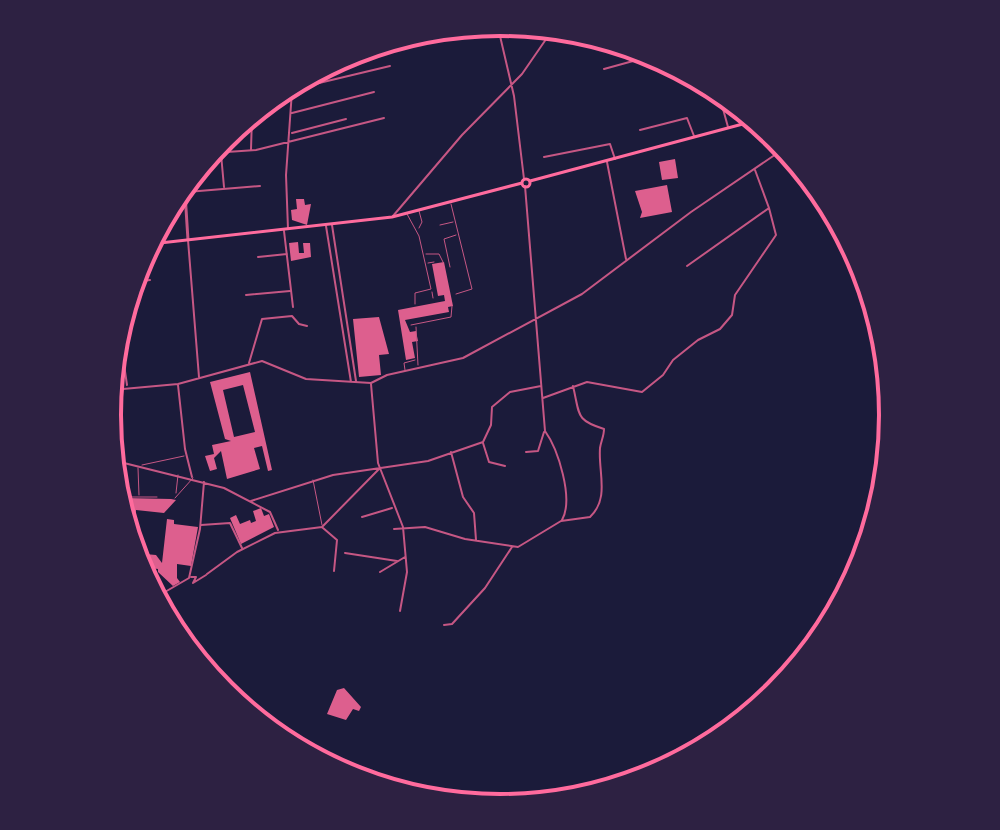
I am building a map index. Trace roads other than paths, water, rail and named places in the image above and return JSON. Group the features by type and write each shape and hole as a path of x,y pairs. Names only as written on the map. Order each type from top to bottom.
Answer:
{"main road":[{"path":"162,243 392,217 743,124"}],"street":[{"path":"500,36 512,85 524,183 543,398 545,431 538,451 526,452"},
{"path":"392,217 462,135 512,85 546,39"},
{"path":"604,69 634,61"},
{"path":"315,84 390,66"},
{"path":"291,113 374,92"},
{"path":"292,98 285,230 293,307"},
{"path":"723,108 728,128"},
{"path":"227,152 251,151 384,118"},
{"path":"640,130 687,118 695,137"},
{"path":"291,134 346,119"},
{"path":"251,151 252,129"},
{"path":"544,157 610,144 615,160"},
{"path":"122,387 178,384 262,361 306,379 371,383 405,371 463,358 582,294 775,155"},
{"path":"221,158 224,189"},
{"path":"607,162 626,261"},
{"path":"543,398 573,386 596,382 612,389 642,392 686,349 720,329 732,315 735,295 778,229 755,169"},
{"path":"194,191 260,186"},
{"path":"186,203 199,379"},
{"path":"687,266 769,208"},
{"path":"332,225 356,382"},
{"path":"326,226 351,382"},
{"path":"258,257 288,254"},
{"path":"146,281 150,280"},
{"path":"246,295 291,291"},
{"path":"249,364 262,319 292,316 299,324 307,326"},
{"path":"124,366 127,386"},
{"path":"371,383 380,467 403,527 407,572 400,611"},
{"path":"178,384 186,455 193,478"},
{"path":"505,466 489,462 483,442 491,425 492,407 510,392 542,386"},
{"path":"394,529 425,527 512,546 526,544 561,521 590,517 602,490 600,444 604,429 588,427 582,421 573,386"},
{"path":"545,431 560,460 566,510 561,521"},
{"path":"251,501 313,480 420,463 483,442"},
{"path":"451,451 463,497 474,513 476,540"},
{"path":"124,463 204,481 251,501 270,512 279,532"},
{"path":"165,592 196,577 193,583 242,549 279,532 322,527 360,492 380,467"},
{"path":"189,578 200,525 204,481"},
{"path":"362,517 393,507"},
{"path":"200,525 230,523 242,549"},
{"path":"322,527 337,540 334,571"},
{"path":"444,625 452,624 465,613 512,546"},
{"path":"345,553 397,561"},
{"path":"380,572 406,556"}],"lane":[{"path":"450,202 472,289 456,294"},
{"path":"417,230 422,222 419,210"},
{"path":"406,213 410,225 417,230 433,298"},
{"path":"440,225 455,221"},
{"path":"450,267 444,239 459,235"},
{"path":"423,254 435,253 443,261 438,261"},
{"path":"426,263 434,262"},
{"path":"336,288 341,287"},
{"path":"415,304 415,293 431,289"},
{"path":"411,325 451,317 452,306"},
{"path":"416,324 419,368"},
{"path":"405,371 404,363 418,360"},
{"path":"138,497 139,466 186,455"},
{"path":"178,475 176,496 193,478"},
{"path":"313,480 322,527"},
{"path":"130,497 157,497"}]}
